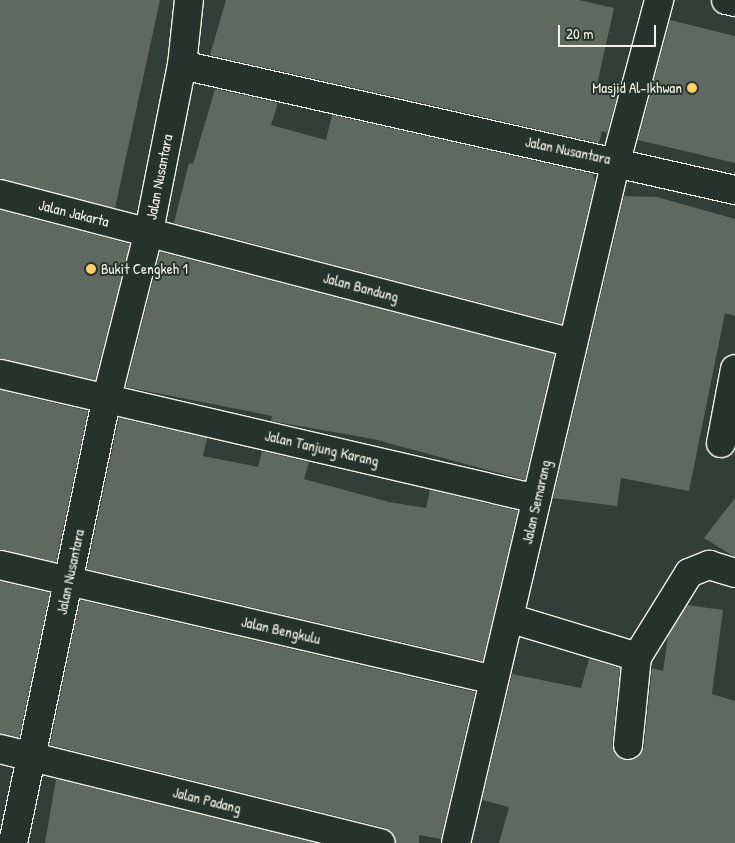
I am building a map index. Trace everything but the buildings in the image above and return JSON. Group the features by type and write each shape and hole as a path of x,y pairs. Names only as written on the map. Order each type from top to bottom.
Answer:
{"street":[{"path":"182,65 189,0"},
{"name":"Jalan Semarang","path":"456,843 616,160 659,0"},
{"path":"726,0 735,2"},
{"name":"Jalan Nusantara","path":"13,843 33,756 107,397 149,231 182,65 616,160 735,190"},
{"name":"Jalan Jakarta","path":"0,194 149,231"},
{"name":"Jalan Bandung","path":"149,231 573,343"},
{"path":"721,443 735,369"},
{"name":"Jalan Tanjung Karang","path":"0,374 107,397 536,500"},
{"name":"Jalan Bengkulu","path":"0,566 494,680"},
{"path":"628,745 637,657 689,573 709,566 735,573"},
{"path":"509,618 637,657"},
{"name":"Jalan Padang","path":"0,749 381,843"}],"place":[{"name":"Masjid Al-Ikhwan","path":"692,88"},
{"name":"Bukit Cengkeh 1","path":"91,269"}]}
